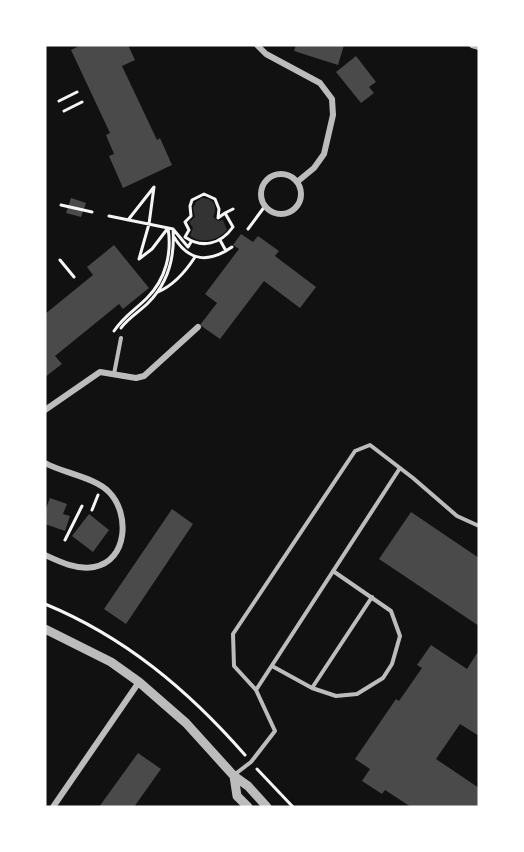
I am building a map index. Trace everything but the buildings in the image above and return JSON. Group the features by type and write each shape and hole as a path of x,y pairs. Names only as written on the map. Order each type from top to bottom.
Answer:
{"street":[{"path":"257,45 277,60 320,83 332,99 333,115 324,154 314,168 297,182"},
{"path":"472,45 479,47"},
{"path":"286,174 297,182 301,194 297,207 292,211 272,213 265,206 261,190 267,179 286,174"},
{"path":"45,410 100,372 136,378 144,376 198,327"},
{"path":"45,463 107,490 117,501 124,534 110,561 96,567 82,568 69,565 45,555"},
{"path":"45,629 111,662 139,682 186,723 234,776 248,786 267,807"},
{"path":"53,807 139,682"},
{"path":"234,776 237,796 248,807"}],"lane":[{"path":"114,374 121,338"},
{"path":"234,776 251,762 275,731 256,690 234,666 233,634 355,451 370,445 457,516 479,526"},
{"path":"256,690 400,468"},
{"path":"272,666 312,688 336,696 357,694 383,678 392,664 400,636 391,611 333,571"},
{"path":"312,688 372,597"}],"path":[{"path":"59,101 77,93"},
{"path":"64,111 82,102"},
{"path":"128,220 154,187 149,224 140,260 168,228"},
{"path":"225,213 233,227 219,240 209,244 192,242 185,237 189,230 185,222 191,216 192,200 204,194 210,195 218,204 218,218 225,213 233,209"},
{"path":"61,205 92,212"},
{"path":"248,229 265,206"},
{"path":"109,216 173,229 188,247 192,242"},
{"path":"168,228 169,254 158,284 146,300 122,319 113,332 119,330 157,293 184,273 195,257"},
{"path":"157,293 172,262 173,229"},
{"path":"173,235 182,249 195,257 209,258 232,247"},
{"path":"219,240 226,251"},
{"path":"60,260 74,277"},
{"path":"92,510 102,487"},
{"path":"65,540 82,506"},
{"path":"45,604 107,634 165,675 207,713 293,807"}],"shaded area":[{"path":"202,198 212,201 215,210 213,217 218,221 223,220 227,230 219,237 204,241 190,236 193,228 189,222 195,217 193,208 196,202"}]}
